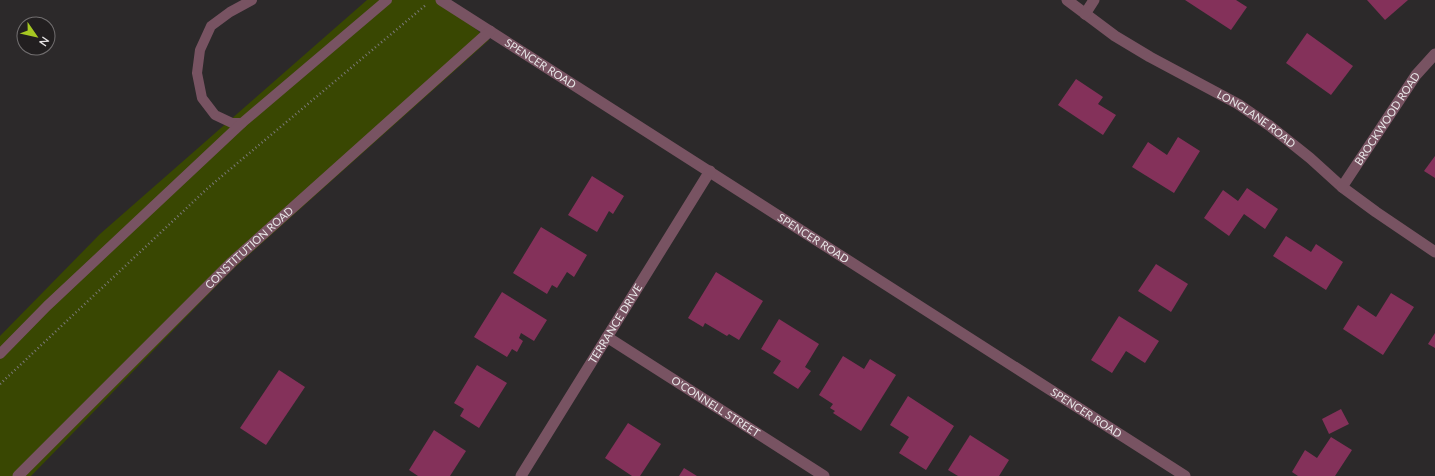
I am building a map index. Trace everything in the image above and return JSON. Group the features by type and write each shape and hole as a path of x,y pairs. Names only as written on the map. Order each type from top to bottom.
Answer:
{"street":[{"name":"SPENCER ROAD","path":"441,0 1185,476"},
{"name":"LONGLANE ROAD","path":"1067,0 1115,36 1244,109 1292,143 1342,187 1435,252"},
{"path":"1085,14 1094,0"},
{"name":"CONSTITUTION ROAD","path":"18,476 232,262 490,31"},
{"name":"BROCKWOOD ROAD","path":"1342,187 1416,75 1435,54"},
{"name":"TERRANCE DRIVE","path":"521,476 710,171"},
{"name":"O'CONNELL STREET","path":"607,337 824,476"}],"lane":[{"path":"242,123 232,123 215,115 202,98 197,73 200,50 211,26 230,12 252,0"},
{"path":"0,354 47,306 184,176 242,123 386,0"}],"path":[{"path":"0,384 209,187 432,0"}],"green space":[{"path":"367,0 441,0 489,40 232,270 31,476 0,476 0,336 100,234"}],"building":[{"path":"1185,0 1236,0 1247,7 1231,30"},
{"path":"1367,0 1408,0 1385,20"},
{"path":"1307,33 1353,66 1331,95 1286,63"},
{"path":"1076,79 1103,97 1098,104 1116,115 1103,135 1058,105"},
{"path":"1178,137 1200,151 1174,193 1132,167 1148,142 1167,155"},
{"path":"1435,156 1435,178 1424,171"},
{"path":"592,176 624,196 613,214 609,211 597,232 568,215"},
{"path":"1247,188 1278,209 1265,229 1244,214 1229,236 1204,218 1223,190 1238,201"},
{"path":"541,227 587,255 574,277 567,272 557,288 552,285 547,294 513,273"},
{"path":"1286,236 1311,252 1316,244 1343,262 1326,290 1273,256"},
{"path":"1156,264 1188,284 1171,312 1138,291"},
{"path":"716,272 763,301 739,340 729,334 727,336 705,323 703,327 688,318"},
{"path":"502,292 547,320 534,341 521,333 519,338 523,341 517,352 512,349 507,357 474,337"},
{"path":"1391,293 1414,307 1383,355 1343,329 1358,305 1376,317"},
{"path":"1119,316 1159,341 1145,363 1126,351 1112,373 1091,360"},
{"path":"779,319 819,344 805,367 811,371 798,389 773,373 781,361 761,349"},
{"path":"1435,333 1435,348 1428,344"},
{"path":"843,356 864,369 870,359 896,375 861,431 833,413 835,411 830,408 833,404 819,395"},
{"path":"477,365 507,383 479,428 460,416 464,409 454,403"},
{"path":"279,370 305,387 266,445 240,428"},
{"path":"908,396 954,426 926,470 899,453 909,437 890,425"},
{"path":"1341,409 1349,424 1329,434 1322,419"},
{"path":"628,423 661,444 640,476 632,476 605,458"},
{"path":"434,430 466,451 450,476 418,476 409,470"},
{"path":"970,435 1009,460 999,476 958,476 948,470"},
{"path":"1331,437 1352,450 1335,476 1298,476 1292,472 1305,450 1317,458"},
{"path":"684,468 697,476 679,476"}]}
